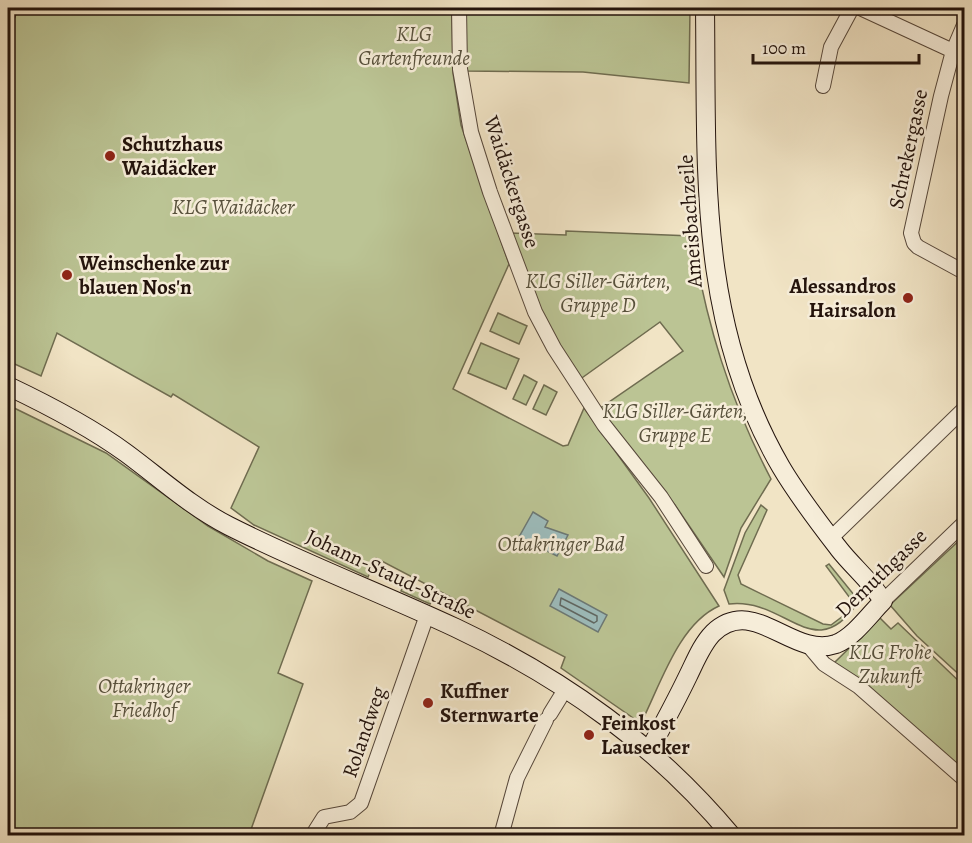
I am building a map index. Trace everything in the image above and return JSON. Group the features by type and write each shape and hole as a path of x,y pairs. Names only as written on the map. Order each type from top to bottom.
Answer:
{"street":[{"path":"8,15 10,8"},
{"name":"Waidäckergasse","path":"459,8 460,69 471,132 490,192 534,312 554,348 604,424 661,497 706,566"},
{"name":"Ameisbachzeile","path":"705,8 709,232 716,285 726,333 755,417 773,452 831,538 883,601"},
{"path":"823,86 831,47 852,8"},
{"path":"860,8 953,51"},
{"name":"Schrekergasse","path":"964,25 953,51 911,233 918,247 964,272"},
{"name":"Johann-Staud-Straße","path":"8,386 88,428 125,452 184,499 230,526 428,615 486,643 566,688 650,749 732,836"},
{"path":"831,538 964,409"},
{"name":"Demuthgasse","path":"650,749 704,646 720,627 737,621 753,621 808,645 823,646 843,640 964,523"},
{"name":"Rolandweg","path":"312,836 324,817 350,812 361,803 428,615"},
{"path":"808,645 825,664 858,687 964,779"},
{"path":"501,836 517,778 548,717 566,688"}],"green space":[{"name":"KLG Waidäcker","path":"17,8 452,8 453,73 461,125 509,264 453,389 563,446 568,445 584,408 649,498 719,606 693,626 682,640 642,721 639,722 561,668 565,657 376,558 368,577 254,525 231,508 259,447 173,394 171,397 57,333 41,376 8,361 8,32"},
{"path":"464,8 690,8 689,83 583,72 466,71"},
{"path":"566,231 692,236 704,300 721,361 743,420 771,479 741,528 724,577 675,505 599,409 683,351 660,322 579,380 543,319 511,233 566,235"},
{"path":"498,313 527,326 519,344 490,331"},
{"path":"481,343 519,359 506,389 468,373"},
{"path":"524,375 537,382 526,405 513,399"},
{"path":"544,385 557,392 546,415 533,409"},
{"name":"Ottakringer Friedhof","path":"8,405 106,453 208,526 268,561 312,581 278,673 303,684 249,835 8,835"},
{"path":"761,505 767,510 738,575 741,584 823,624 831,625 847,613 853,602 826,566 829,564 859,601 843,620 828,629 813,630 767,610 749,605 729,604 724,590 745,533"},
{"path":"964,536 964,679 917,636 890,605"},
{"path":"406,581 435,596 430,604 401,591"},
{"name":"KLG Frohe Zukunft","path":"880,618 891,629 898,623 964,686 964,774 832,665"}],"water":[{"path":"533,512 548,521 545,527 568,535 557,556 545,550 549,545 544,542 538,552 528,546 525,551 514,546"},
{"path":"559,589 607,615 598,632 550,606"}],"place":[{"name":"Schutzhaus Waidäcker","path":"110,156"},
{"name":"Weinschenke zur blauen Nos'n","path":"67,275"},
{"name":"Alessandros Hairsalon","path":"908,298"},
{"name":"Kuffner Sternwarte","path":"428,703"},
{"name":"Feinkost Lausecker","path":"589,735"}],"park label":[{"name":"KLG Gartenfreunde","path":"414,46"},
{"name":"KLG Siller-Gärten, Gruppe D","path":"598,293"},
{"name":"KLG Siller-Gärten, Gruppe E","path":"675,423"},
{"name":"Ottakringer Bad","path":"561,544"}]}
